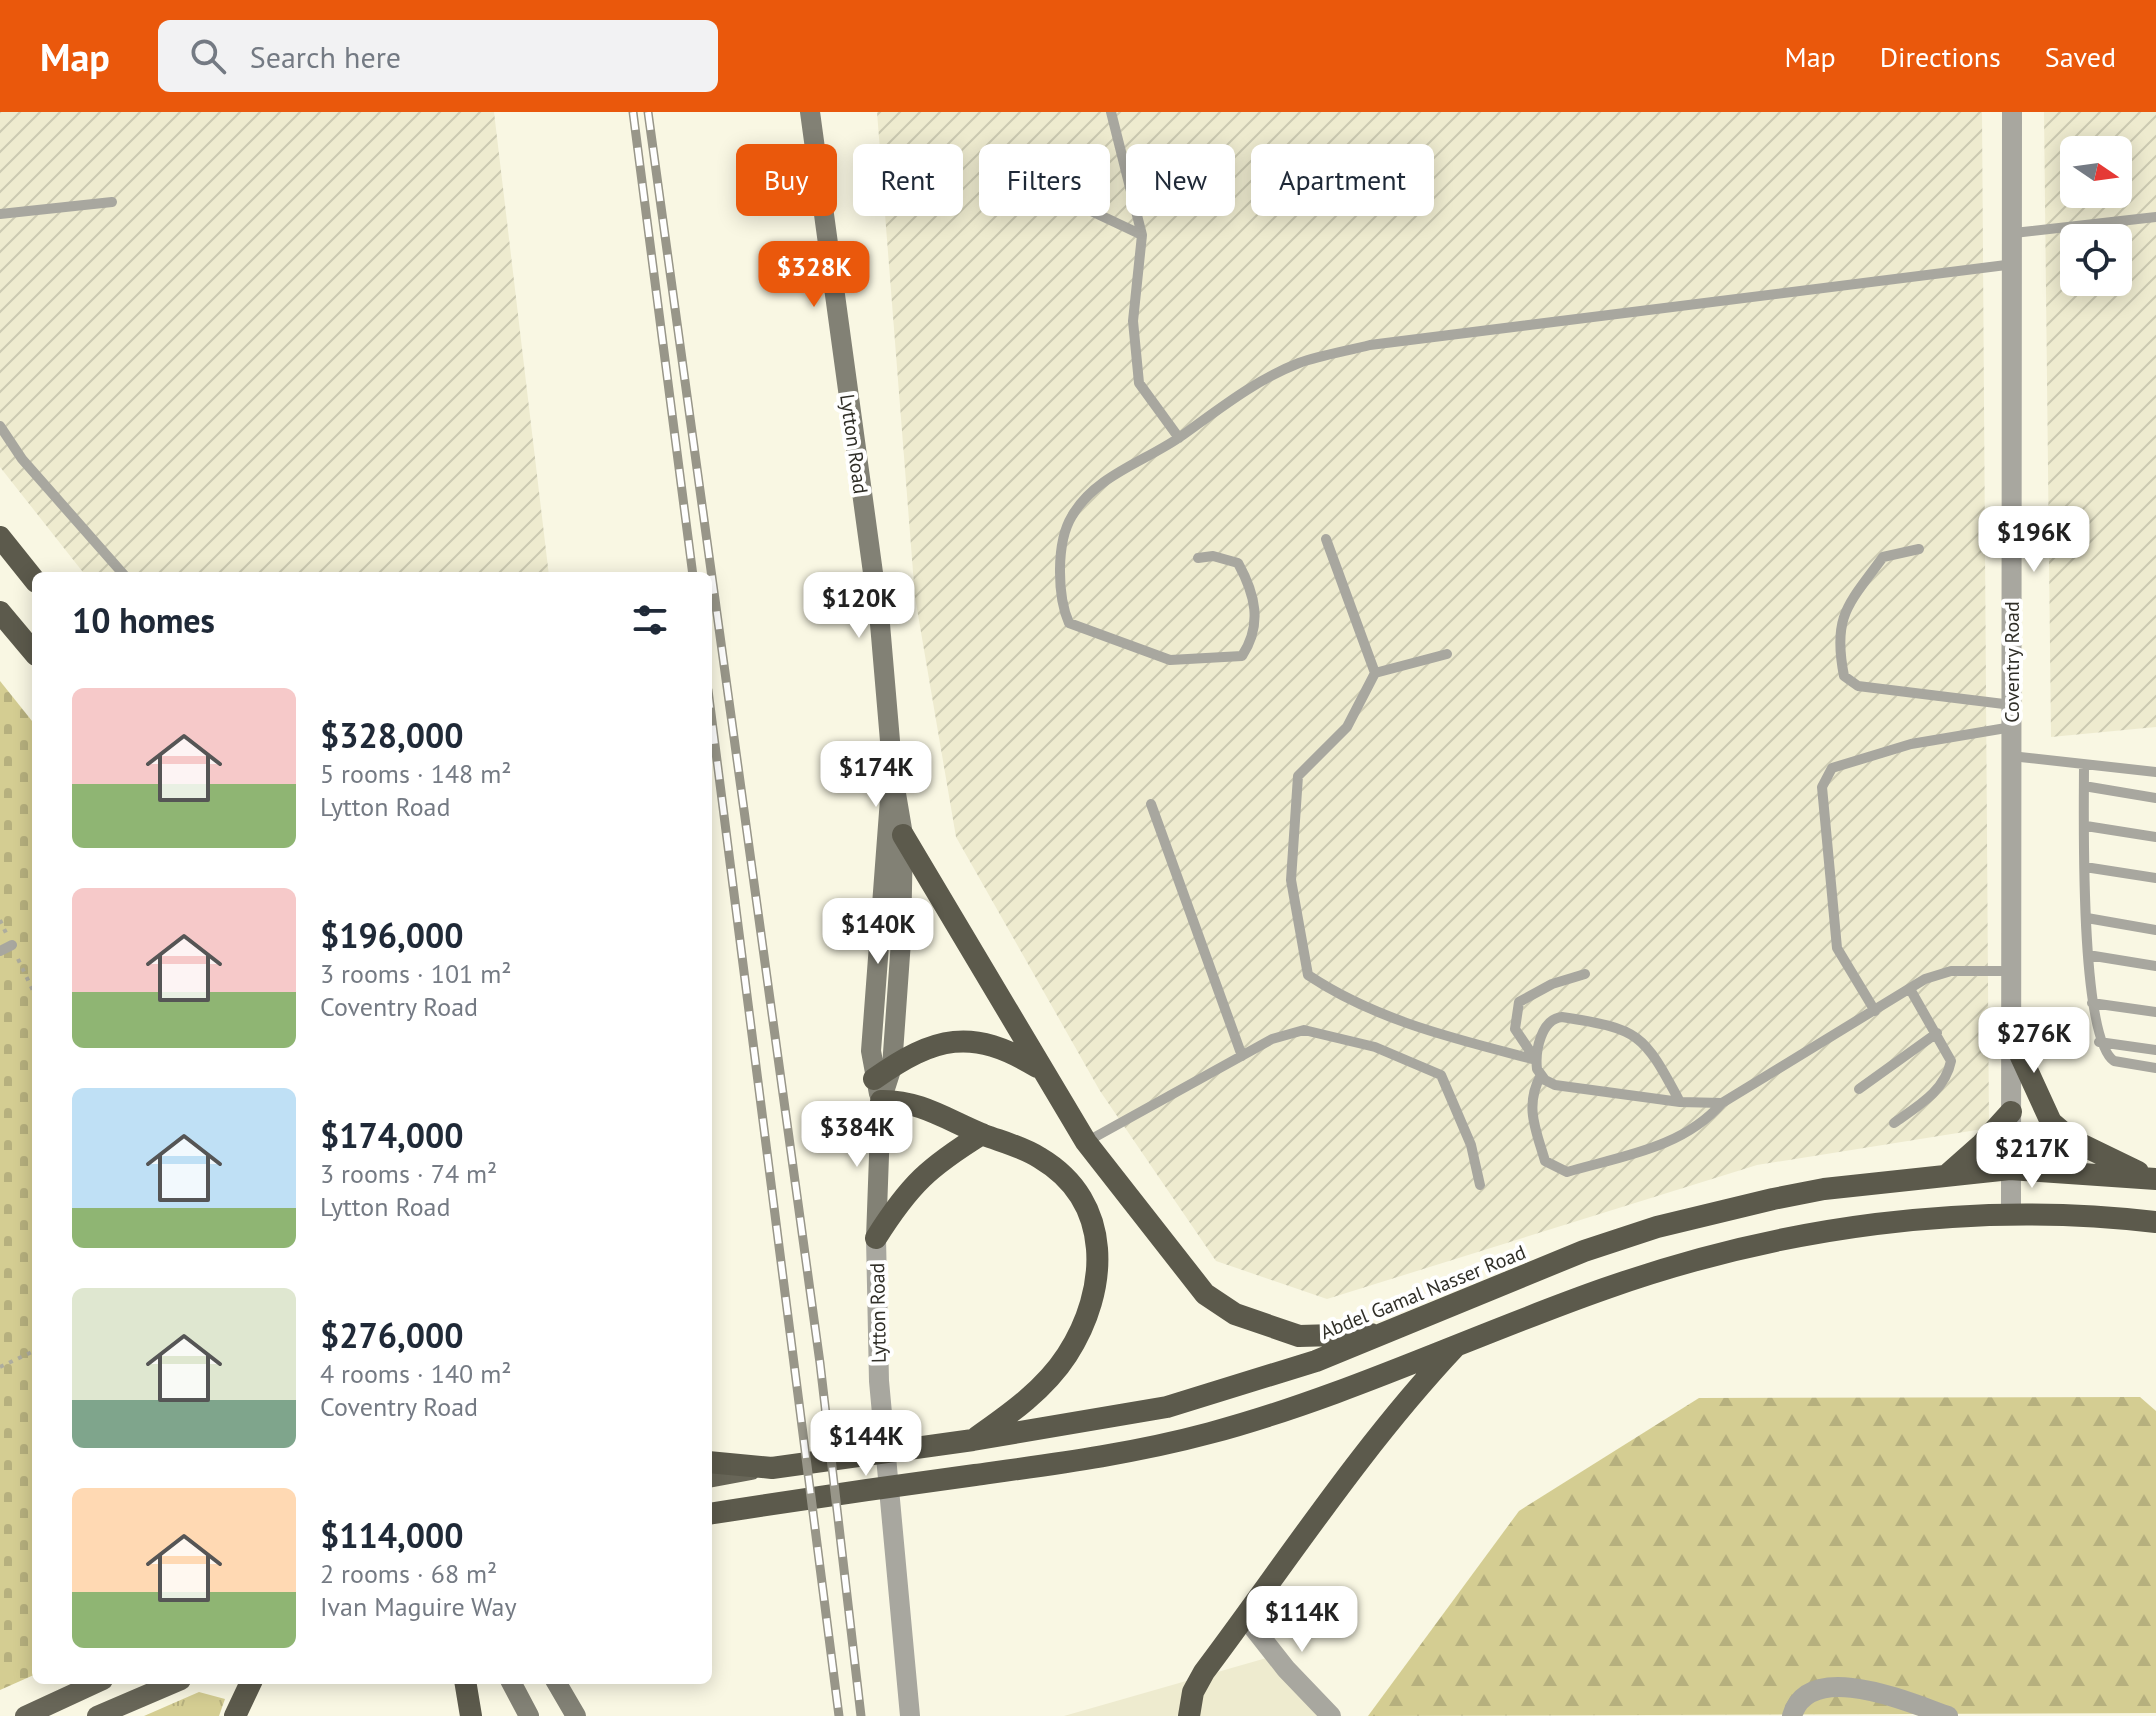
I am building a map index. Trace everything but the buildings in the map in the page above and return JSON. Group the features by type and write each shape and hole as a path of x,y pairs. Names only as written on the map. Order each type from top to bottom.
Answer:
{"highway":[{"path":"0,537 32,577"},
{"path":"0,612 32,650"},
{"path":"903,835 1086,1142 1205,1294 1235,1314 1299,1336 1387,1334"},
{"path":"2012,1037 2035,1091 2060,1131 2153,1178"},
{"path":"883,1073 927,1048 965,1041 1007,1048 1040,1068"},
{"path":"881,1101 917,1105 1042,1159 1066,1179 1092,1217 1100,1265 1095,1293 1066,1357 1020,1406 973,1440"},
{"path":"1947,1175 1982,1144 2011,1112"},
{"path":"876,1238 907,1190 923,1173 982,1134"},
{"name":"Abdel Gamal Nasser Road","path":"764,1468 927,1447 1167,1407 1316,1361 1584,1251 1657,1227 1824,1189 2010,1169 2153,1178"},
{"path":"712,1513 1128,1453 1213,1432 1285,1409 1604,1288 1761,1243 1826,1231 2011,1211 2156,1222"},
{"path":"1189,1716 1193,1692 1204,1672 1417,1387 1459,1344"},
{"path":"712,1462 764,1468"},
{"path":"235,1716 250,1684"},
{"path":"466,1684 471,1716"}],"main road":[{"name":"Lytton Road","path":"810,112 880,624 893,776 903,835 901,941 883,1073 876,1238"},
{"name":"Lytton Road","path":"883,1073 871,1051 893,776"},
{"name":"Abdel Gamal Nasser Road","path":"712,1477 764,1468"},
{"path":"25,1716 94,1684"},
{"path":"97,1716 172,1684"},
{"path":"512,1684 529,1716"},
{"path":"557,1684 576,1716"}],"street":[{"name":"Coventry Road","path":"2011,1211 2012,112"},
{"name":"Lytton Road","path":"876,1238 879,1381 910,1716"},
{"path":"1245,1617 1286,1669 1331,1716"},
{"path":"1792,1716 1796,1705 1811,1692 1833,1687 1888,1696 1948,1716"}],"lane":[{"path":"1111,112 1142,235 1133,321 1139,383 1179,438"},
{"path":"0,214 112,202"},
{"path":"1102,216 1142,235"},
{"path":"2014,233 2156,217"},
{"path":"1198,558 1213,556 1238,563 1251,587 1256,615 1251,643 1242,656 1170,660 1069,623 1058,588 1071,517 1096,487 1179,438 1254,386 1300,363 1370,345 2014,264"},
{"path":"0,426 22,459 121,572"},
{"path":"1326,539 1375,673 1347,727 1298,776 1291,880 1308,975 1341,997 1391,1019 1536,1060"},
{"path":"1919,549 1883,557 1844,612 1837,641 1844,676 1858,686 2012,705"},
{"path":"1375,673 1447,654"},
{"path":"1875,1011 1837,948 1822,787 1832,768 1911,744 2012,727"},
{"path":"2011,756 2156,772"},
{"path":"2084,765 2088,955 2099,1042 2104,1053 2114,1061 2156,1068"},
{"path":"2084,786 2156,798"},
{"path":"1151,804 1242,1056"},
{"path":"2086,826 2156,837"},
{"path":"2085,867 2156,878"},
{"path":"2087,918 2156,930"},
{"path":"0,951 12,945"},
{"path":"2088,955 2156,966"},
{"path":"1585,974 1552,984 1519,1002 1515,1029 1536,1060 1541,1075 1532,1095 1530,1112 1545,1161 1567,1172 1662,1145 1706,1121 1722,1103 1925,979 1951,971 2012,971"},
{"path":"1894,1123 1932,1096 1949,1075 1949,1051 1910,989"},
{"path":"2092,1003 2156,1012"},
{"path":"1536,1060 1545,1027 1555,1018 1612,1025 1635,1035 1652,1050 1680,1102"},
{"path":"1086,1142 1272,1039 1304,1030 1375,1047 1441,1075 1471,1145 1480,1185"},
{"path":"1859,1089 1937,1033"},
{"path":"2099,1042 2156,1050"},
{"path":"1541,1075 1565,1088 1680,1102 1722,1103"}],"path":[{"path":"0,1367 32,1352"}],"shaded area":[{"path":"0,112 494,112 549,572 83,572 0,467"},
{"path":"877,112 1982,112 1989,1128 1757,1165 1327,1299 1216,1261 1100,1091 956,837 915,597 885,216 963,216 963,144 880,144"},
{"path":"2044,112 2156,112 2156,727 2051,737"},
{"path":"1270,1657 1335,1716 1064,1716"}],"green space":[{"path":"0,681 32,721 32,1676 0,1690"},
{"path":"2140,1397 2156,1411 2156,1713 1368,1716 1519,1511 1699,1398"},
{"path":"199,1692 225,1699 219,1716 144,1716"}],"railway":[{"path":"633,112 692,572"},
{"path":"648,112 711,572"},
{"path":"712,577 820,1363 861,1716"},
{"path":"712,721 839,1716"}]}
